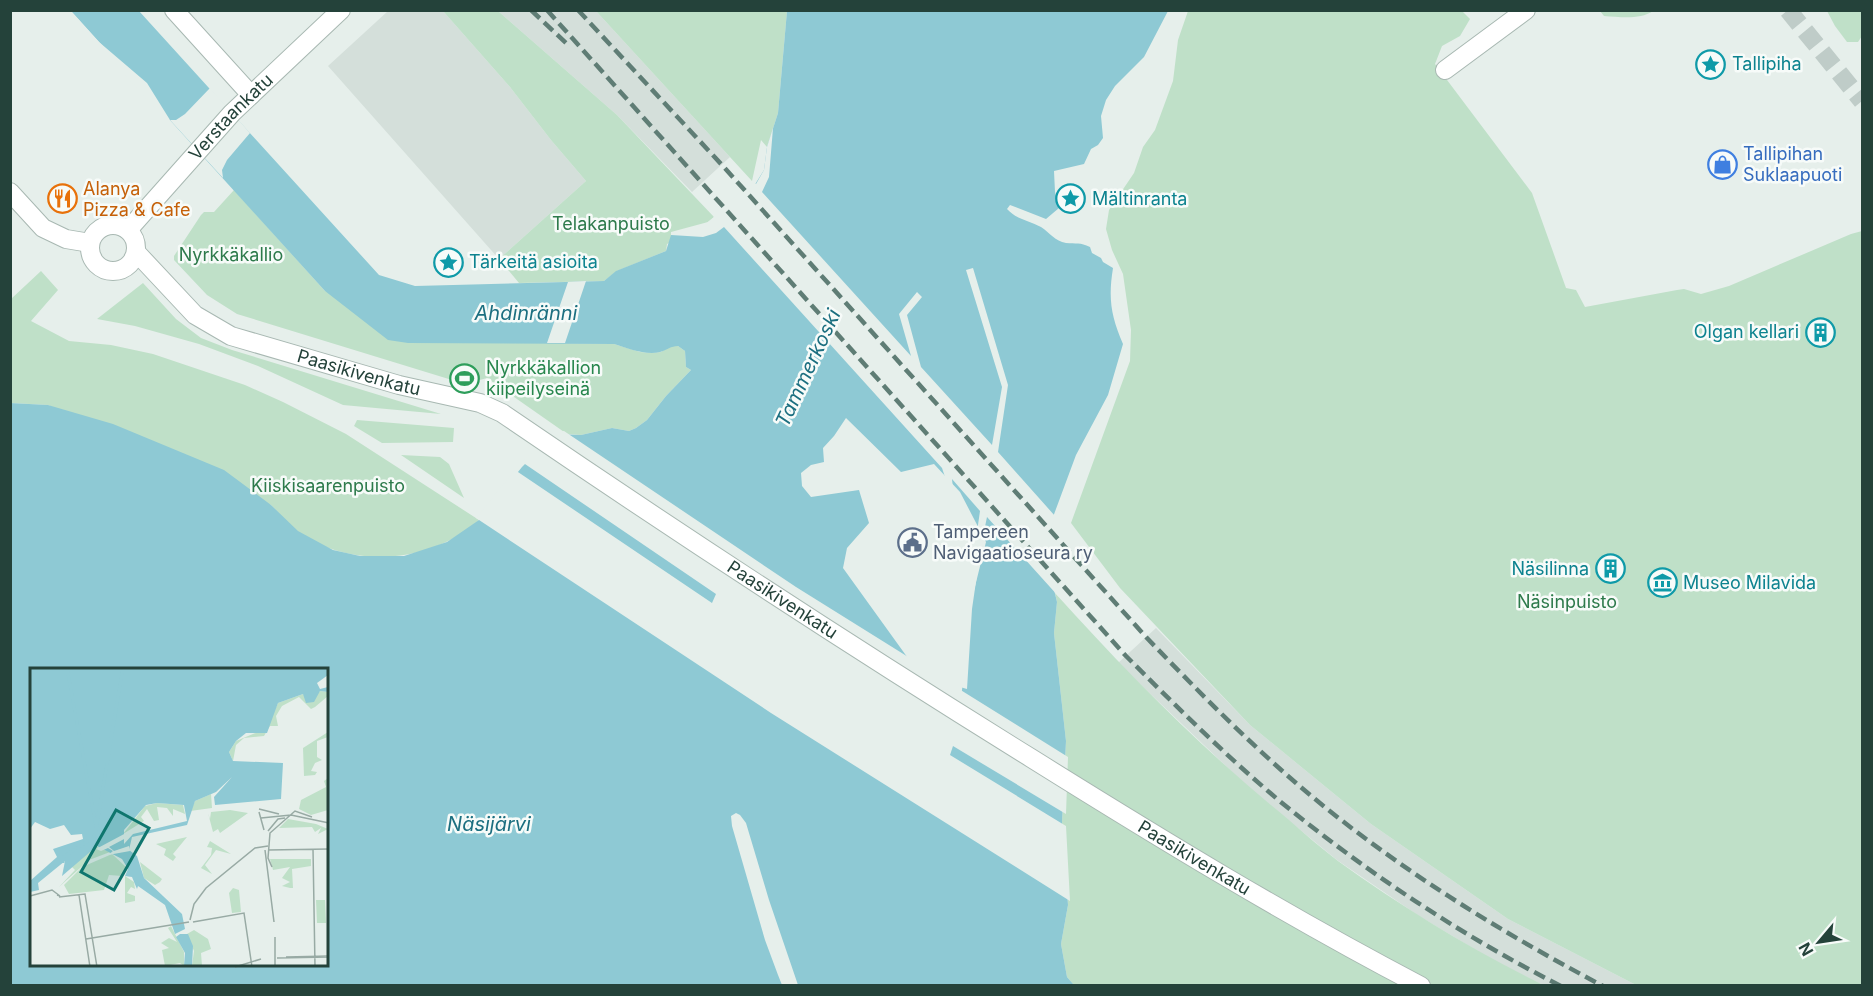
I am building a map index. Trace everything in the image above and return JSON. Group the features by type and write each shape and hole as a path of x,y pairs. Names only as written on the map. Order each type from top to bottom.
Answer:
{"street":[{"path":"174,10 251,95"},
{"name":"Verstaankatu","path":"128,230 232,113 341,10"},
{"path":"1445,70 1526,10"},
{"path":"10,192 43,228 66,239 90,243"},
{"path":"117,225 128,230 135,240 136,252 130,263 120,270 108,271 98,265 91,255 90,243 95,232 105,226 117,225"},
{"name":"Paasikivenkatu","path":"136,252 195,315 231,336 389,382 480,403 502,413 691,541 836,635 1178,849 1282,911 1421,986"}],"shaded area":[{"path":"388,11 443,11 510,87 586,181 499,259 328,66"},
{"path":"498,11 596,11 730,157 692,192 617,115"},
{"path":"1156,628 1250,725 1371,824 1508,919 1636,985 1543,985 1496,962 1419,916 1337,860 1250,789 1118,663"}],"green space":[{"name":"Telakanpuisto","path":"443,11 498,11 617,115 714,217 704,225 667,244 666,251 617,271 604,281 519,283 499,259 586,181 510,87"},
{"path":"596,11 787,11 778,113 767,147 761,140 752,181"},
{"name":"Näsinpuisto","path":"1188,11 1462,11 1470,19 1460,36 1442,46 1435,64 1532,193 1566,288 1576,290 1585,307 1684,289 1701,294 1729,286 1862,231 1862,985 1636,985 1508,919 1371,824 1250,725 1120,588 1071,523 1130,361 1131,330 1123,274 1112,250 1106,229 1109,210 1134,173 1143,147 1155,130 1173,81 1178,40"},
{"path":"1600,11 1653,11 1642,16 1630,17 1604,16"},
{"path":"1827,11 1862,11 1862,36 1858,42 1847,42"},
{"name":"Nyrkkäkallio","path":"234,190 325,291 556,343 614,344 651,353 678,346 685,351 686,367 691,370 647,420 636,428 629,431 612,428 581,435 567,434 487,378 465,384 237,314 207,295 174,260 174,256 201,215 204,212 214,212"},
{"name":"Kiiskisaarenpuisto","path":"41,271 58,290 31,321 69,341 111,345 153,354 245,385 346,434 479,520 460,535 438,546 414,553 390,557 341,552 318,544 297,531 271,505 48,405 11,403 11,299"},
{"path":"143,283 176,319 201,338 232,350 441,414 343,405 258,366 199,344 135,326 97,319"},
{"path":"357,420 454,428 453,442 382,443 354,426"},
{"path":"401,455 440,457 449,464 464,498"},
{"path":"1055,593 1110,653 1197,739 1325,851 1387,895 1438,927 1543,985 1074,985 1067,977 1061,944 1068,905 1062,822 1066,741 1054,633 1057,602"}],"water":[{"path":"71,11 139,11 379,275 415,286 604,281 616,271 666,251 671,235 705,225 754,186 764,170 767,147 778,113 787,11 1168,11 1144,57 1115,86 1106,100 1101,116 1103,138 1091,149 1084,164 1054,171 1055,192 1059,208 1046,219 1010,205 1007,209 1019,218 1041,227 1059,240 1090,247 1092,253 1113,268 1112,307 1123,344 1108,395 1076,455 1043,544 1057,602 1054,633 1066,741 1062,822 1068,905 1061,944 1067,977 1074,985 11,985 10,403 48,405 113,424 224,470 271,505 298,531 333,550 360,556 404,556 447,542 479,520 522,467 555,434 581,435 612,428 629,431 636,428 647,420 691,370 686,367 685,351 678,346 649,353 614,344 408,343 388,340 325,291","holes":["846,418 901,472 934,464 960,492 986,542 966,623 966,657 961,698 938,689 910,661 843,568 847,548 869,523 859,490 811,497 802,486 801,473 811,465 824,462 823,448"]}],"pier":[{"path":"68,10 99,42 147,83 170,120 159,113"},
{"path":"210,88 250,133 227,160 222,170 223,178 170,120 176,120 185,114"},
{"path":"773,128 769,177 762,192 911,356 899,314 917,292 922,297 907,315 921,367 992,445 1002,387 966,270 973,268 1008,385 998,452 1055,516 1046,544 1059,597 987,517 982,541 977,532 980,511 952,479 953,489 946,480 942,468 724,227 716,233 703,237 671,235 671,232 708,222 714,217 713,215 753,182 756,184 764,170 767,147"},
{"path":"586,281 565,343 547,343 568,282"},
{"path":"564,431 796,587 913,660 940,687 959,694 959,689 1068,757 1066,814 953,746 950,755 1066,826 1070,901 771,713 476,518 515,470 712,603 716,594 522,462 553,432"},
{"path":"980,554 972,609 967,689 960,687 963,622"},
{"path":"736,813 746,823 798,985 782,985 765,940 732,826 731,816"}],"tunnel":[{"path":"1788,10 1862,101"}],"railway":[{"path":"531,10 568,45"},
{"path":"547,10 1126,656 1202,731 1282,803 1348,854 1452,925 1561,986"},
{"path":"578,10 722,165 1146,637 1238,730 1276,766 1331,812 1406,867 1483,918 1603,986"}],"place":[{"name":"Tallipiha","path":"1711,64"},
{"name":"Tallipihan Suklaapuoti","path":"1722,164"},
{"name":"Alanya Pizza & Cafe","path":"62,199"},
{"name":"Mältinranta","path":"1071,199"},
{"name":"Tärkeitä asioita","path":"448,262"},
{"name":"Olgan kellari","path":"1820,332"},
{"name":"Nyrkkäkallion kiipeilyseinä","path":"465,378"},
{"name":"Tampereen Navigaatioseura ry","path":"912,542"},
{"name":"Näsilinna","path":"1610,569"},
{"name":"Museo Milavida","path":"1662,583"}],"water label":[{"name":"Ahdinränni","path":"526,313"},
{"name":"Tammerkoski","path":"808,368"},
{"name":"Näsijärvi","path":"489,824"}]}
